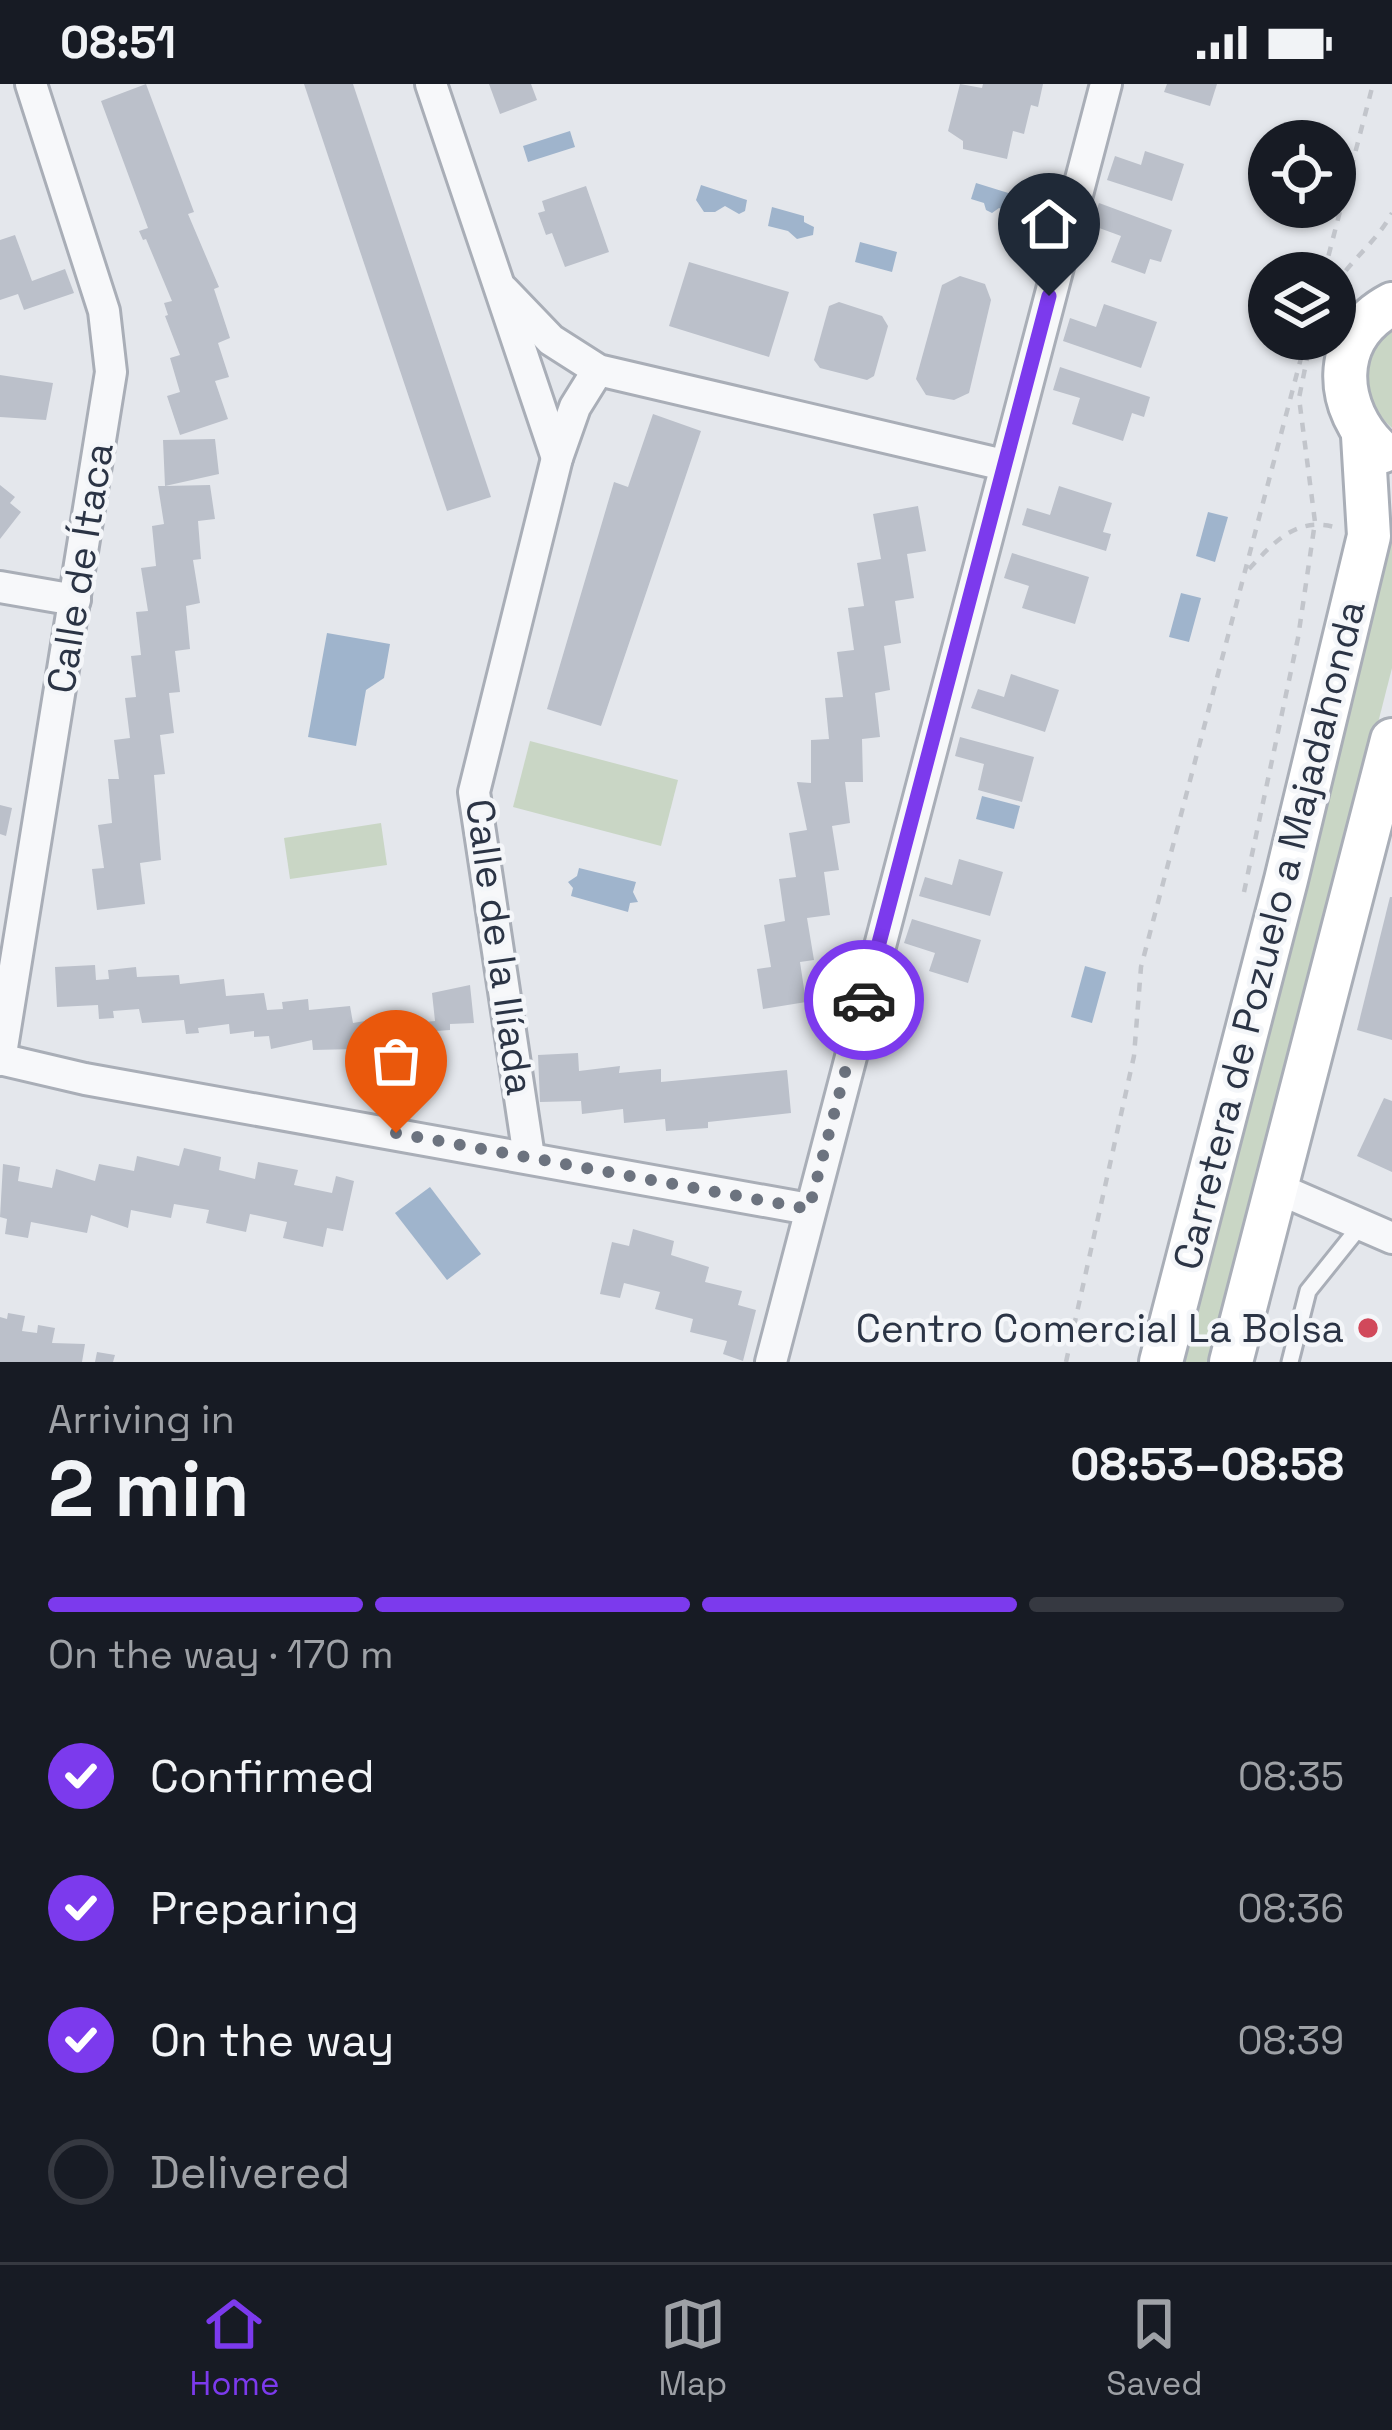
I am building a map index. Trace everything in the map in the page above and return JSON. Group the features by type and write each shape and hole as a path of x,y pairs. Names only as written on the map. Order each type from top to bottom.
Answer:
{"street":[{"name":"Calle de Ítaca","path":"0,1060 111,372 104,311 31,84"},
{"path":"431,84 556,458"},
{"path":"771,1362 1106,84"},
{"path":"502,290 550,340 598,370 1004,465"},
{"name":"Carretera de Pozuelo a Majadahonda","path":"1161,1362 1370,536 1378,448 1351,416 1346,367 1360,333 1390,303"},
{"name":"Calle de la Ilíada","path":"530,1156 474,792 556,458 575,407 598,370"},
{"path":"0,587 74,600"},
{"name":"Carretera de Pozuelo a Majadahonda","path":"1231,1362 1392,740"},
{"path":"0,1060 809,1209"},
{"path":"1279,1189 1392,1238"}],"lane":[{"path":"1290,1362 1308,1291 1361,1225"}],"path":[{"path":"1329,252 1373,84"},
{"path":"1356,257 1380,236 1392,213"},
{"path":"1066,1362 1134,1056 1141,967 1302,360"},
{"path":"1244,891 1298,638 1315,522 1299,398 1305,360"},
{"path":"1246,572 1279,538 1315,522"}],"green space":[{"path":"1392,328 1392,428 1374,404 1368,378 1374,352"},
{"path":"1392,529 1392,668 1215,1362 1181,1362"},
{"path":"530,741 678,780 661,846 513,807"},
{"path":"381,823 387,865 290,879 284,838"}],"water":[{"path":"570,131 575,147 528,162 523,146"},
{"path":"976,183 1018,196 1012,212 999,208 992,213 984,203 971,199"},
{"path":"701,185 747,200 745,211 739,214 725,206 704,212 696,200"},
{"path":"772,207 804,216 804,222 814,227 813,235 797,239 788,231 768,226"},
{"path":"860,242 897,252 892,272 855,262"},
{"path":"1208,512 1228,517 1215,562 1196,556"},
{"path":"1181,593 1201,598 1189,642 1169,637"},
{"path":"327,633 390,644 384,678 366,690 356,746 308,737"},
{"path":"982,796 1020,806 1014,829 976,819"},
{"path":"579,868 636,882 633,892 638,902 630,903 628,912 571,896 573,888 568,882"},
{"path":"1085,966 1106,972 1092,1023 1071,1017"},
{"path":"430,1187 481,1254 447,1280 395,1213"}],"building":[{"path":"146,84 194,212 188,214 219,287 214,289 230,338 218,343 229,377 215,381 228,419 180,435 167,396 180,392 170,358 180,355 165,316 164,303 172,301 139,231 148,228 101,101"},
{"path":"304,84 353,84 491,497 447,511"},
{"path":"489,84 531,84 537,100 500,114"},
{"path":"960,84 982,88 983,84 1043,84 1038,107 1031,105 1024,134 1013,131 1007,159 963,149 963,141 948,131"},
{"path":"1167,84 1217,84 1210,106 1164,92"},
{"path":"1145,151 1184,164 1172,201 1107,180 1115,156 1141,165"},
{"path":"586,186 609,252 565,267 538,213 545,211 542,201"},
{"path":"1099,203 1172,230 1161,262 1150,259 1145,274 1111,262 1121,236 1091,225"},
{"path":"15,235 32,281 65,269 74,293 24,310 18,294 0,300 0,240"},
{"path":"689,262 789,292 769,357 669,326"},
{"path":"960,276 985,284 991,300 969,393 954,400 926,395 916,379 942,285"},
{"path":"839,302 882,316 888,326 874,376 867,380 820,368 814,360 829,306"},
{"path":"1104,304 1157,322 1141,368 1063,341 1070,318 1096,327"},
{"path":"1060,367 1150,397 1144,417 1132,413 1123,441 1072,424 1080,398 1053,390"},
{"path":"0,375 53,383 46,420 0,417"},
{"path":"653,414 701,431 601,726 547,709 614,482 628,487"},
{"path":"215,439 219,474 165,486 163,440"},
{"path":"0,485 15,497 10,503 21,512 0,539"},
{"path":"210,485 215,519 198,521 201,559 193,560 200,603 186,606 190,649 175,651 180,692 169,693 174,733 160,735 165,774 154,775 161,860 140,863 145,904 97,910 92,869 104,868 98,825 112,823 108,779 119,779 114,740 130,738 125,698 136,697 131,656 141,655 136,612 148,611 141,568 156,566 152,526 164,524 158,486"},
{"path":"1059,486 1112,503 1103,532 1111,534 1106,551 1022,525 1027,508 1050,515"},
{"path":"918,506 926,551 907,554 914,598 895,601 901,643 884,646 890,690 875,693 880,737 862,739 863,782 845,782 850,823 832,826 839,870 824,872 830,915 807,918 814,960 800,962 806,1002 763,1009 757,969 771,967 764,925 785,921 779,879 796,877 789,833 807,830 797,782 811,783 811,740 829,739 825,698 843,697 837,652 854,650 848,608 864,606 857,563 881,559 873,514"},
{"path":"1012,553 1089,577 1075,624 1022,608 1029,586 1004,578"},
{"path":"1011,674 1059,690 1045,732 971,708 978,689 1004,697"},
{"path":"960,737 1034,757 1022,802 978,790 984,764 955,756"},
{"path":"0,805 12,808 6,836 0,834"},
{"path":"959,859 1003,872 990,916 919,896 925,877 952,885"},
{"path":"1392,897 1392,1040 1357,1030"},
{"path":"912,919 981,940 968,983 929,971 935,953 904,943"},
{"path":"95,965 96,980 109,979 108,970 136,967 137,977 179,975 180,984 224,979 226,996 264,993 267,1010 283,1009 282,1002 308,999 309,1010 350,1006 353,1023 395,1016 396,1025 435,1021 432,993 470,985 474,1023 450,1024 450,1030 436,1031 439,1063 400,1063 399,1055 357,1063 355,1049 313,1050 312,1040 271,1049 269,1036 254,1037 254,1031 230,1034 229,1024 186,1034 184,1020 142,1023 139,1009 113,1011 114,1018 99,1019 98,1005 57,1007 55,967"},
{"path":"578,1053 579,1071 620,1066 619,1073 661,1069 661,1082 787,1070 791,1113 666,1131 665,1119 624,1123 623,1109 582,1114 581,1101 540,1102 538,1055"},
{"path":"1384,1098 1392,1101 1392,1172 1357,1156"},
{"path":"184,1148 221,1157 219,1170 255,1179 258,1162 298,1170 294,1185 332,1193 336,1176 354,1181 343,1231 327,1228 323,1247 283,1238 287,1222 250,1214 246,1232 206,1223 209,1210 174,1204 171,1218 131,1210 128,1228 91,1215 87,1233 31,1222 28,1238 5,1234 7,1219 0,1217 3,1164 20,1167 18,1181 52,1188 56,1169 95,1181 99,1164 134,1171 137,1156 179,1166"},
{"path":"633,1229 674,1241 671,1255 709,1267 705,1282 742,1291 738,1305 756,1310 743,1361 723,1354 727,1341 690,1332 693,1319 655,1309 660,1292 624,1283 620,1298 600,1294 612,1242 629,1246"},
{"path":"8,1313 25,1316 22,1331 37,1333 38,1325 55,1328 52,1343 85,1344 82,1362 0,1362 0,1317 7,1319"},
{"path":"97,1352 115,1355 113,1362 95,1362"}],"way so far":[{"path":"396,1133 809,1209 864,1000"}],"place":[{"name":"Centro Comercial La Bolsa","path":"1368,1328"}],"route":[{"path":"864,1000 1049,296"}]}
